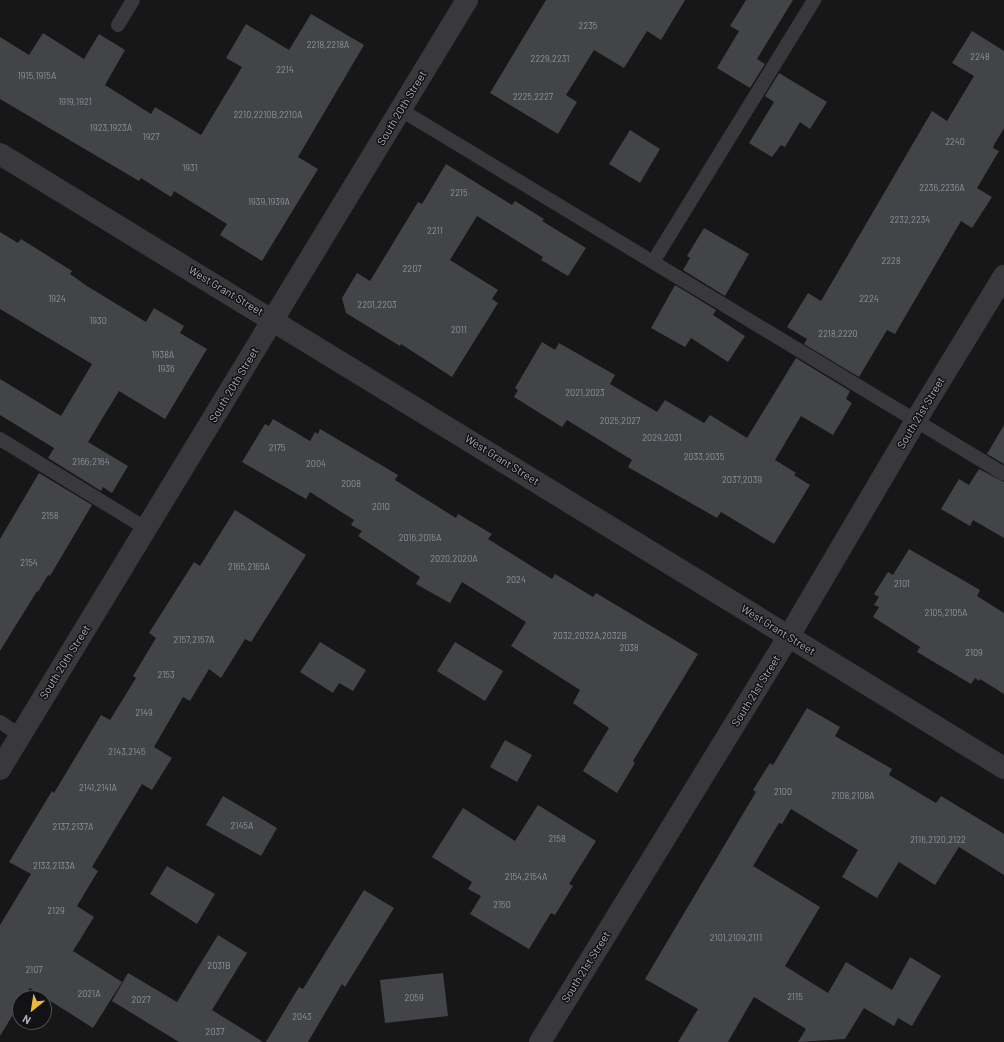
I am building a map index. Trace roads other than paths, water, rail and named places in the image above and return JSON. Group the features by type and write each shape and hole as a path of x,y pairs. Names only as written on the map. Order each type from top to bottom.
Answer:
{"street":[{"name":"South 20th Street","path":"0,769 467,0"},
{"name":"West Grant Street","path":"0,154 1004,768"},
{"name":"South 21st Street","path":"540,1042 789,636 916,420 1004,276"}],"lane":[{"path":"118,25 133,0"},
{"path":"653,262 814,0"},
{"path":"401,110 1004,474"},
{"path":"0,439 147,529"},
{"path":"0,722 20,735"}]}
